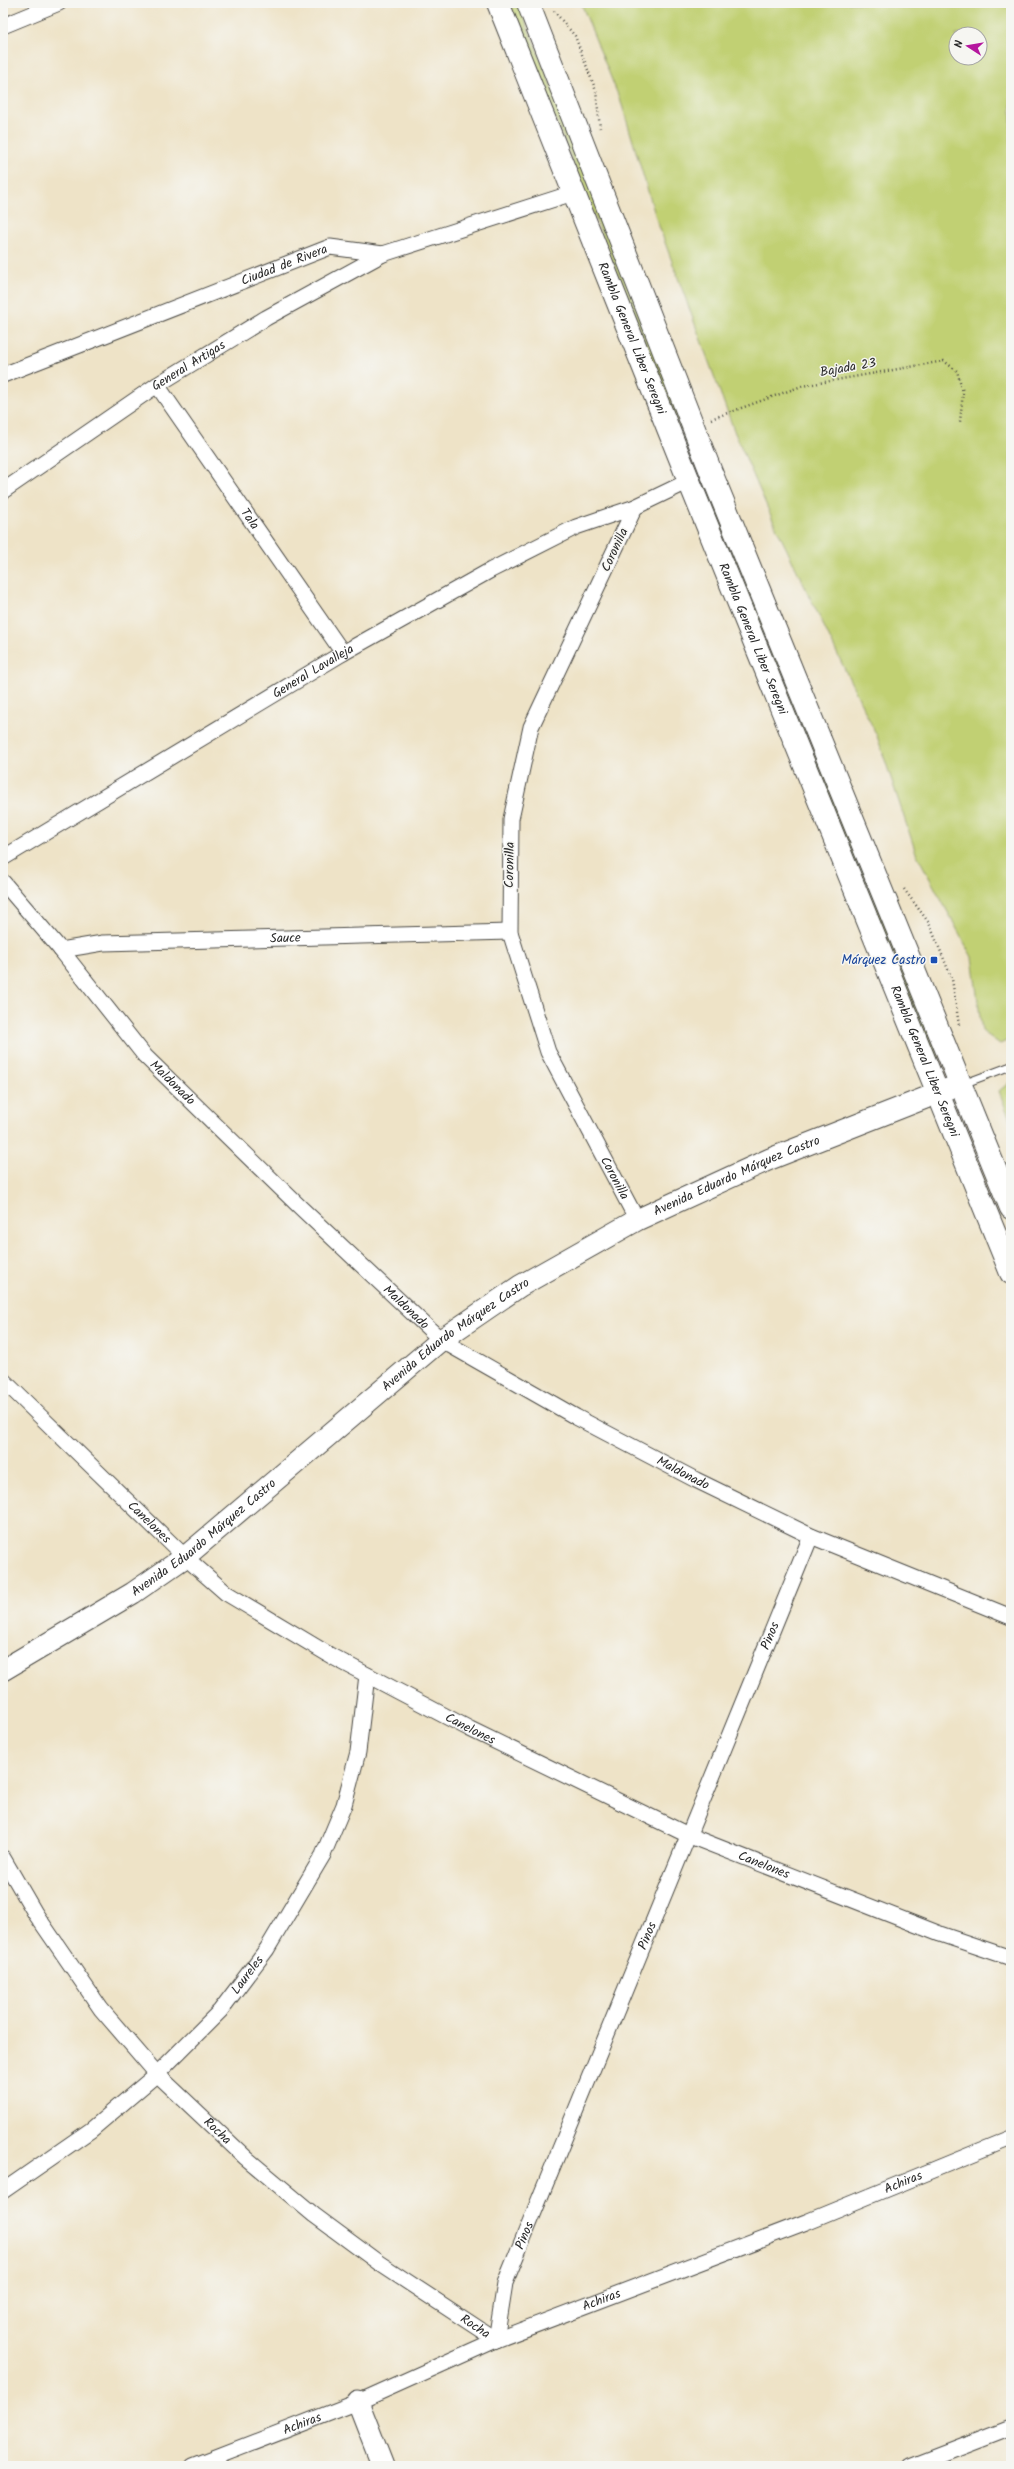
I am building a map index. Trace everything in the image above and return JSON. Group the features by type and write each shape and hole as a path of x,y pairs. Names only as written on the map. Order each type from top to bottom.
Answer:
{"main road":[{"name":"Rambla General Liber Seregni","path":"498,3 689,482 1011,1273"},
{"name":"Rambla General Liber Seregni","path":"528,3 693,426 1011,1208"}],"street":[{"path":"3,26 59,3"},
{"name":"Ciudad de Rivera","path":"3,375 330,247 383,254 573,193"},
{"name":"General Artigas","path":"3,491 158,385 266,318 383,254"},
{"name":"Tala","path":"158,385 344,652"},
{"name":"General Lavalleja","path":"3,858 344,652 491,570 576,527 635,507 689,482"},
{"name":"Coronilla","path":"635,507 531,726 511,819 510,932 548,1052 637,1220"},
{"name":"Maldonado","path":"3,882 62,950 145,1056 301,1208 441,1340 597,1428 696,1480 811,1536 1011,1617"},
{"name":"Sauce","path":"62,950 103,943 510,932"},
{"name":"Avenida Eduardo Márquez Castro","path":"3,1670 133,1593 185,1557 441,1340 520,1286 637,1220 770,1159 961,1084"},
{"name":"Canelones","path":"3,1380 185,1557 226,1593 272,1622 367,1675 470,1728 690,1836 940,1934 1011,1958"},
{"name":"Pinos","path":"496,2340 505,2283 690,1836 811,1536"},
{"name":"Laureles","path":"3,2191 92,2130 157,2074 225,2005 267,1949 323,1855 344,1805 358,1752 367,1675"},
{"name":"Rocha","path":"3,1858 35,1913 101,2009 157,2074 246,2158 314,2214 379,2263 496,2340"},
{"name":"Achiras","path":"193,2466 358,2402 496,2340 806,2222 1011,2138"},
{"path":"358,2402 384,2466"},
{"path":"910,2466 1011,2427"}],"lane":[{"path":"961,1084 1011,1066"}],"path":[{"name":"Bajada 23","path":"693,426 802,386 944,361 957,371 963,392 960,422"}],"green space":[{"path":"509,3 518,3 940,1062 938,1064 933,1062"},
{"path":"581,3 1011,3 1011,1039 1000,1044 982,1031 972,957 916,853 877,736 775,525 735,433 656,218 622,105"},
{"path":"1011,1081 1011,1122 999,1091"}],"place":[{"name":"Márquez Castro","path":"934,960"}]}
